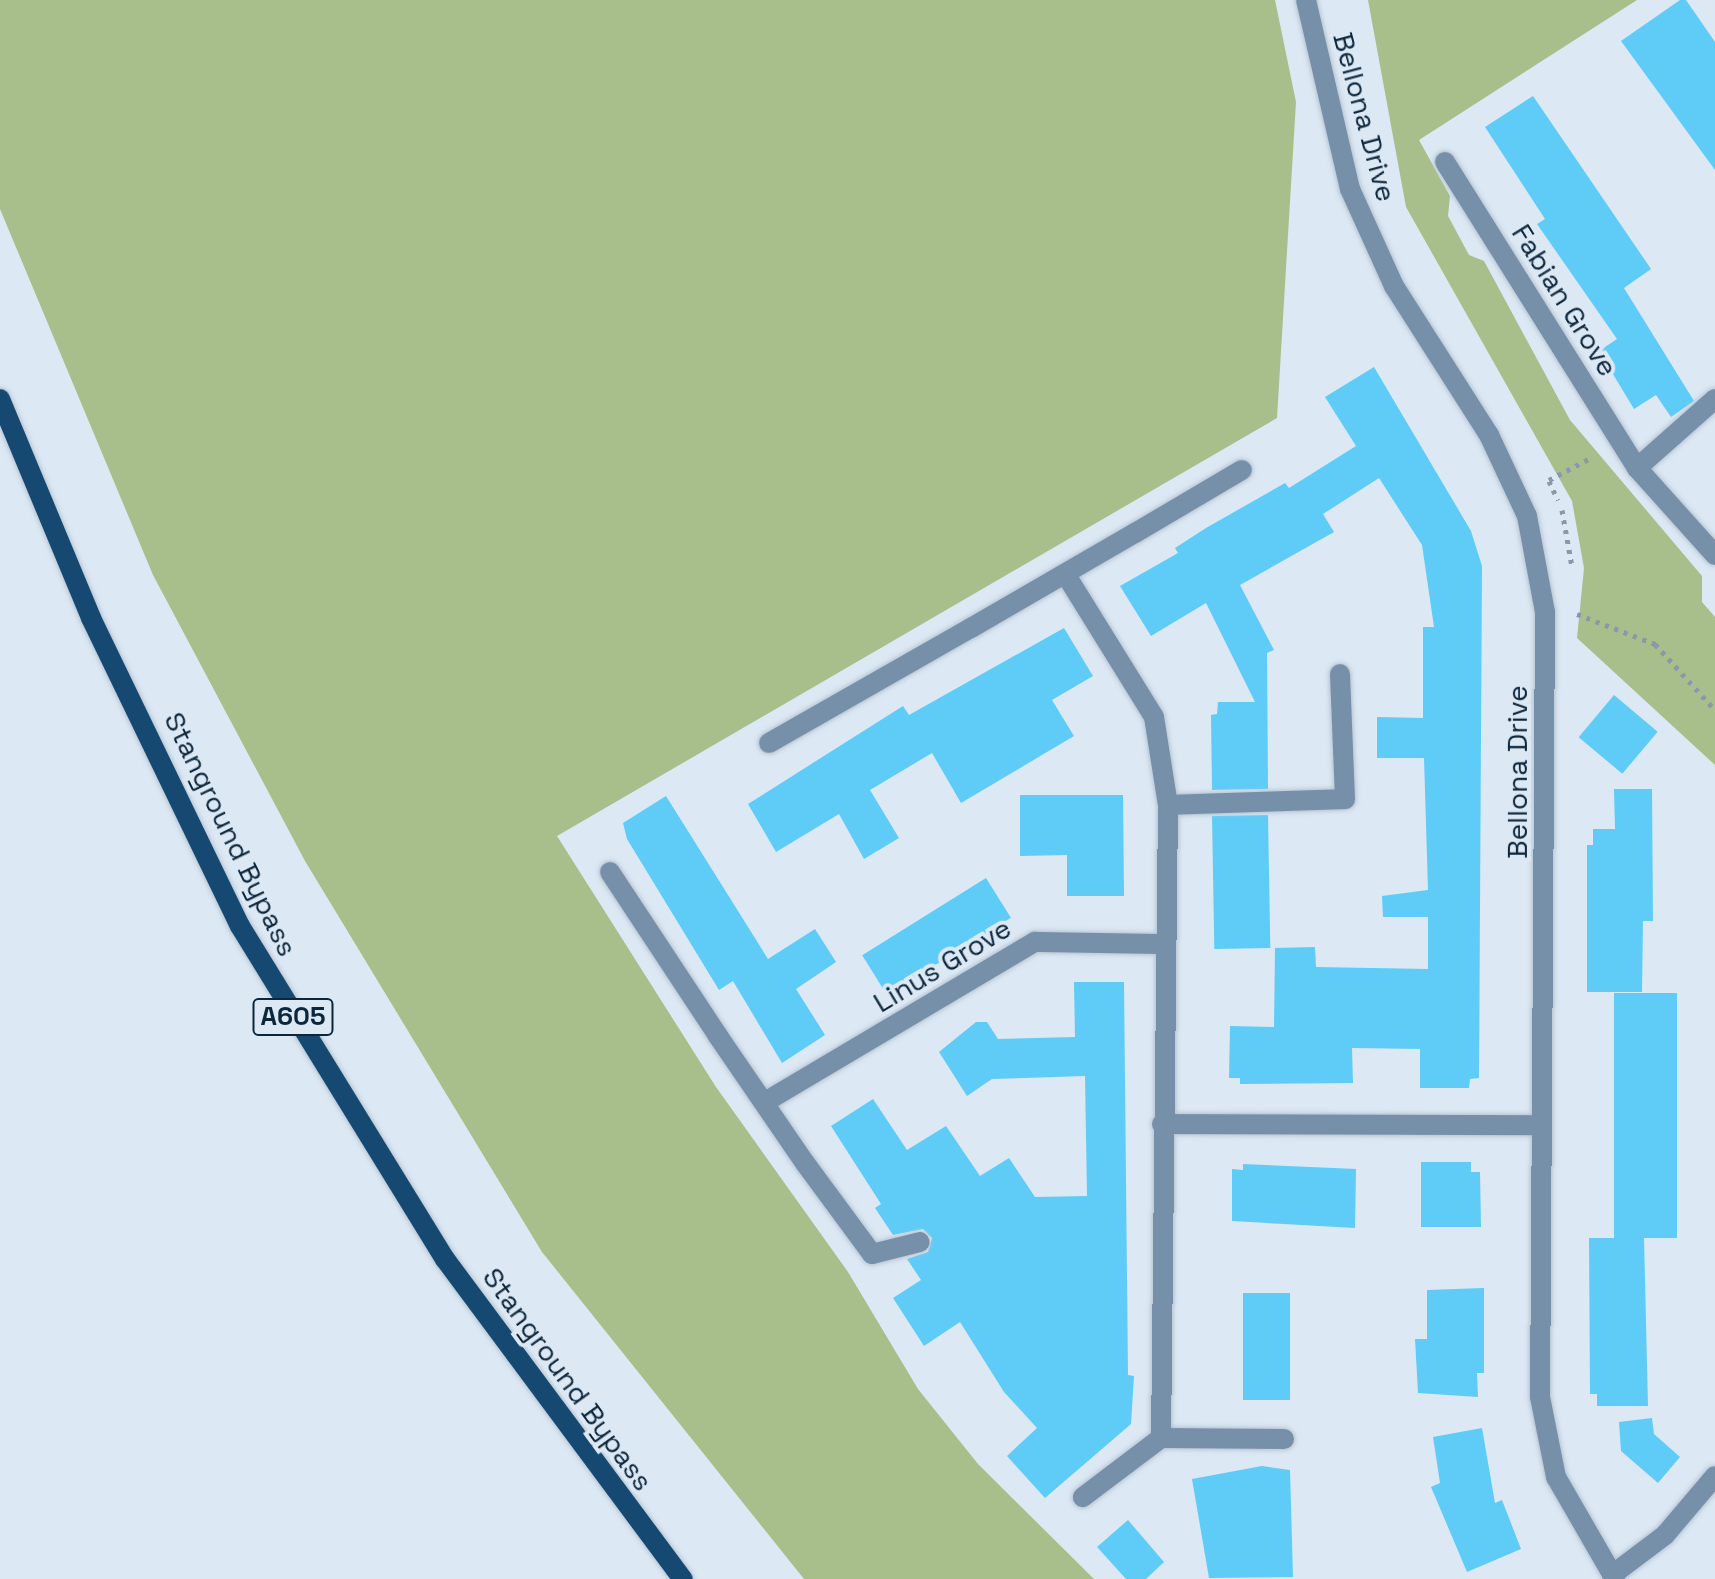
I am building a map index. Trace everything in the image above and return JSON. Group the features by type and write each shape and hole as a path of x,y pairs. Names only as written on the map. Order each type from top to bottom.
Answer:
{"main road":[{"name":"Stanground Bypass","path":"0,399 91,618 240,926 445,1259 683,1579"}],"street":[{"name":"Bellona Drive","path":"1306,0 1350,189 1394,286 1489,435 1527,516 1545,612 1544,1434 1556,1477 1613,1577"},
{"name":"Fabian Grove","path":"1445,162 1637,468 1715,555"},
{"path":"1637,468 1715,399"},
{"path":"769,743 1066,575 1242,470"},
{"path":"1066,575 1154,717 1168,805 1162,1124 1161,1438"},
{"path":"1168,805 1345,799 1340,674"},
{"path":"610,872 805,1163 872,1254 920,1242"},
{"name":"Linus Grove","path":"765,1102 1035,942 1165,944"},
{"path":"1162,1124 1542,1125"},
{"path":"1083,1497 1161,1438 1284,1439"},
{"path":"1613,1577 1665,1535 1715,1476"}],"path":[{"path":"1549,480 1621,442"}],"green space":[{"path":"0,0 1275,0 1296,102 1277,418 557,836 716,1087 848,1272 918,1389 978,1464 1094,1579 804,1579 542,1252 305,861 153,575 0,209"},
{"path":"1368,0 1637,0 1419,140 1450,196 1448,216 1469,255 1484,261 1570,420 1702,576 1702,602 1715,617 1715,765 1577,638 1584,568 1572,501 1406,207"}],"building":[{"path":"1680,0 1686,0 1715,42 1715,170 1621,41"},
{"path":"1533,96 1651,269 1624,288 1694,401 1671,417 1656,395 1634,409 1599,351 1617,339 1537,224 1545,219 1485,127"},
{"path":"1374,367 1471,531 1482,566 1479,1078 1470,1079 1469,1088 1420,1088 1420,1049 1352,1048 1353,1083 1240,1084 1240,1078 1229,1078 1230,1026 1274,1027 1275,948 1315,947 1316,967 1428,969 1428,917 1383,917 1382,896 1428,890 1424,758 1377,758 1377,717 1423,718 1423,627 1434,627 1422,545 1379,478 1323,514 1334,532 1240,585 1274,650 1267,653 1268,789 1212,790 1211,715 1217,714 1218,702 1255,702 1206,603 1151,636 1120,586 1178,553 1175,548 1206,528 1285,483 1289,488 1356,446 1325,397"},
{"path":"1064,628 1093,676 1052,700 1074,736 961,803 932,753 870,790 899,838 864,859 839,814 776,852 748,804 903,706 909,715"},
{"path":"1614,695 1658,732 1622,774 1579,737"},
{"path":"1614,789 1652,789 1653,921 1643,921 1642,992 1587,992 1587,845 1593,845 1593,829 1615,829"},
{"path":"1020,795 1123,795 1124,896 1067,896 1067,855 1020,856"},
{"path":"666,796 768,959 815,929 836,962 796,989 825,1035 782,1063 733,981 719,990 627,839 623,823"},
{"path":"1268,815 1270,948 1214,949 1212,816"},
{"path":"986,878 1011,918 887,995 862,955"},
{"path":"1074,982 1124,982 1128,1375 1134,1376 1131,1424 1045,1498 1007,1456 1037,1428 1004,1392 960,1322 924,1346 893,1298 921,1280 907,1259 928,1252 932,1238 923,1229 893,1235 875,1208 881,1204 831,1126 873,1099 907,1150 946,1126 980,1176 1009,1158 1035,1197 1087,1196 1085,1076 992,1079 967,1096 939,1052 976,1022 987,1022 998,1039 1075,1037"},
{"path":"1614,993 1677,993 1677,1238 1614,1238"},
{"path":"1421,1162 1471,1162 1471,1172 1480,1172 1481,1227 1421,1227"},
{"path":"1243,1164 1356,1169 1355,1228 1232,1221 1232,1169 1243,1170"},
{"path":"1589,1238 1644,1238 1648,1406 1597,1406 1597,1394 1590,1394"},
{"path":"1484,1288 1484,1373 1477,1373 1478,1397 1418,1393 1415,1339 1427,1339 1427,1290"},
{"path":"1243,1293 1290,1293 1290,1400 1243,1400"},
{"path":"1652,1418 1654,1434 1680,1457 1658,1483 1621,1451 1619,1422"},
{"path":"1482,1428 1495,1503 1502,1500 1521,1549 1467,1572 1431,1487 1440,1483 1433,1437"},
{"path":"1262,1466 1290,1470 1293,1577 1209,1578 1192,1479"},
{"path":"1128,1520 1164,1562 1146,1579 1126,1579 1097,1547"}]}
